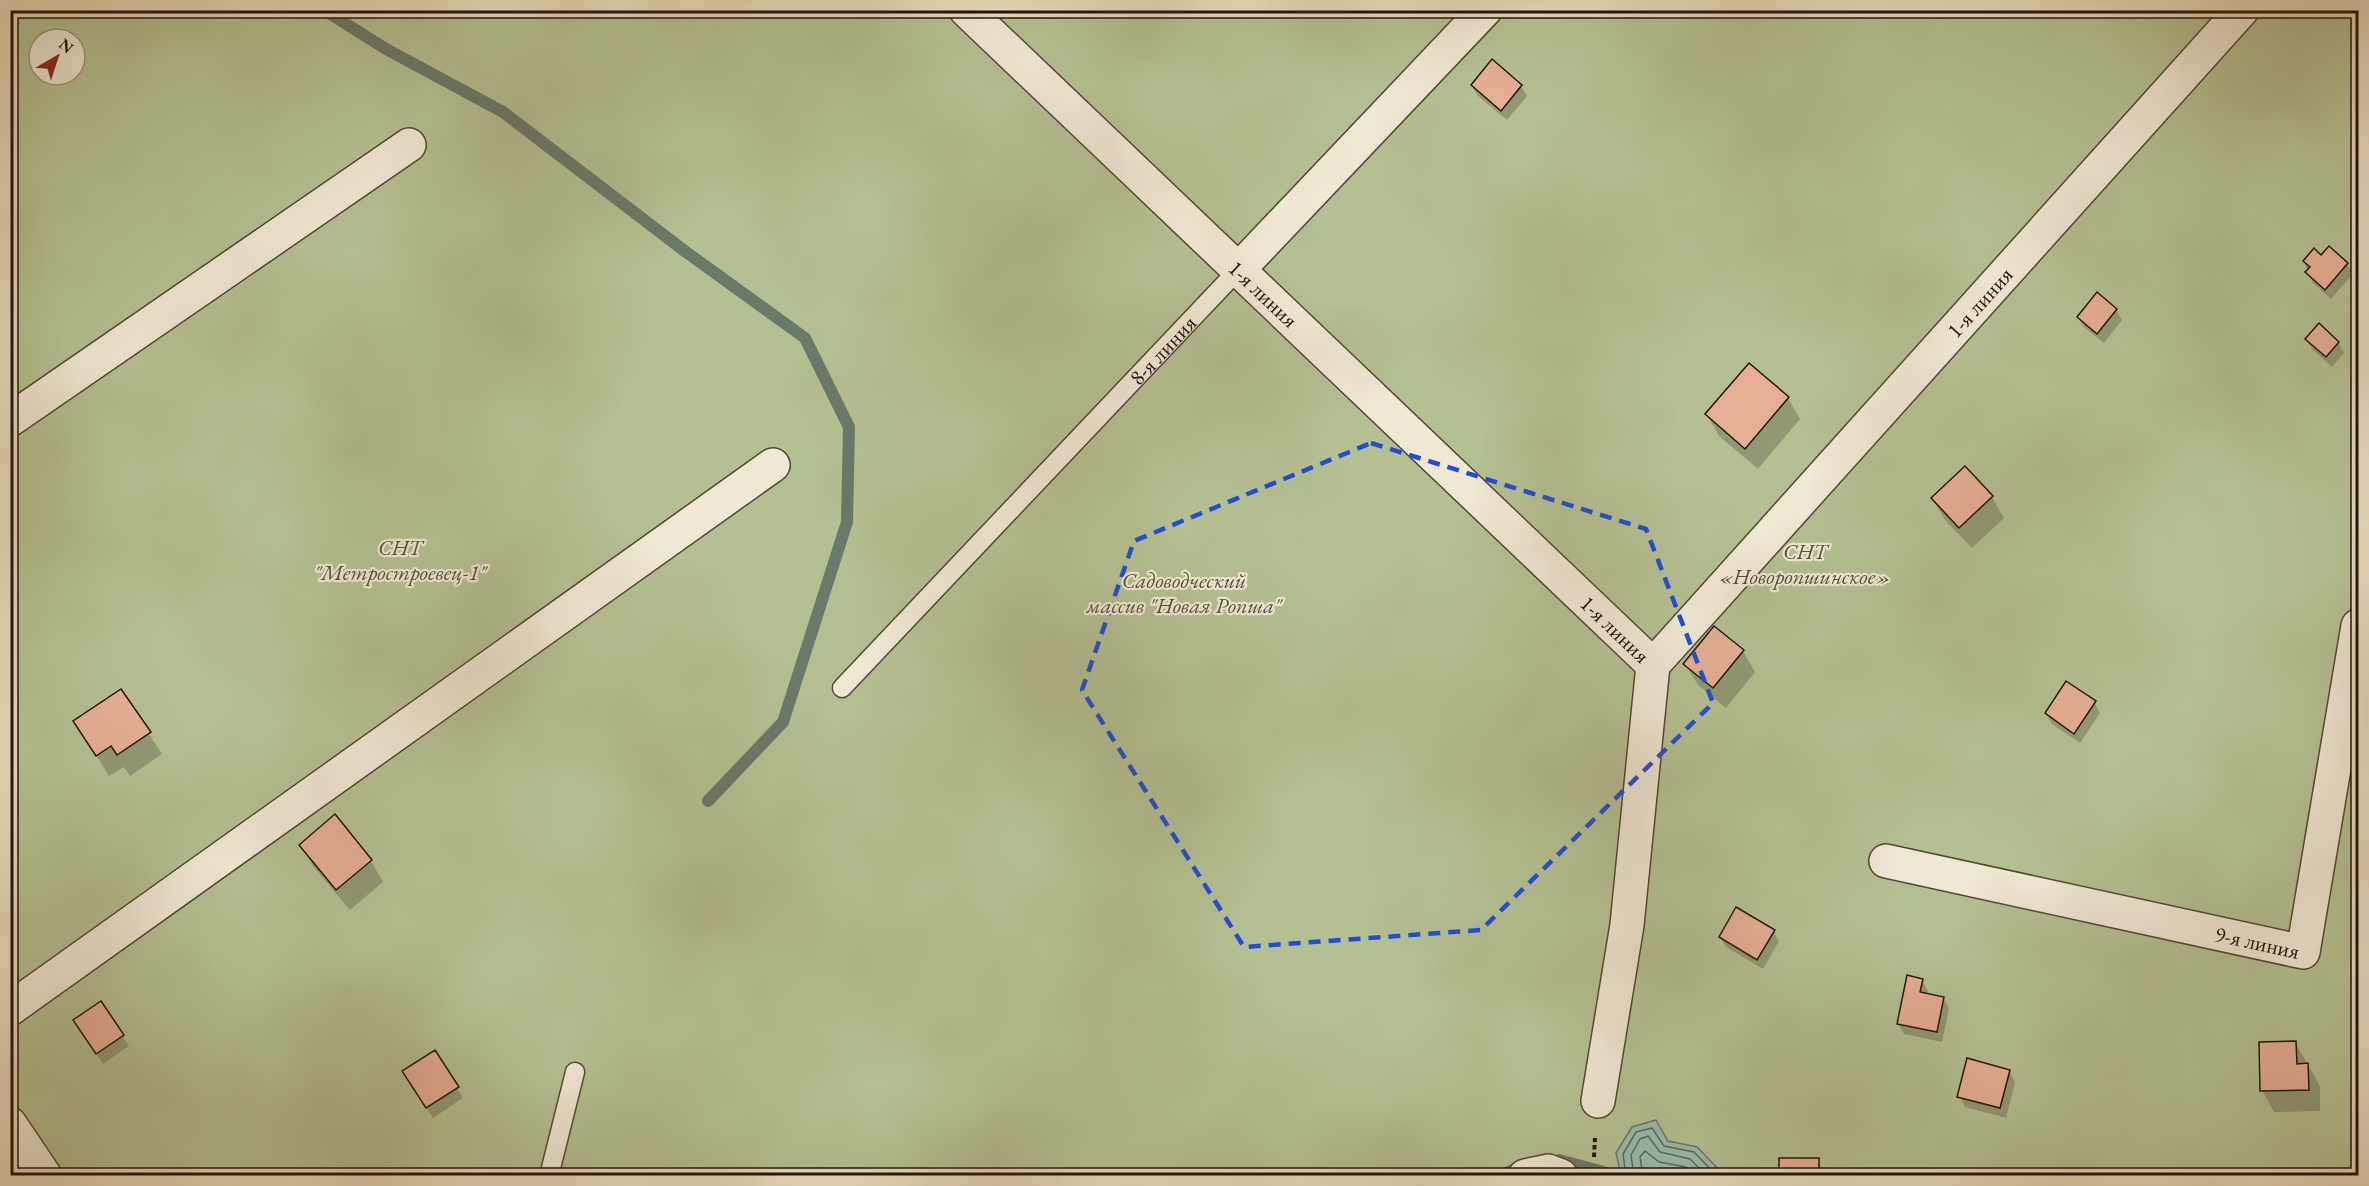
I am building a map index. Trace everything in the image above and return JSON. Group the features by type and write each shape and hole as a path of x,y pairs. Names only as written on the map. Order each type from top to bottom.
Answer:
{"street":[{"name":"1-я линия","path":"966,10 1653,666 2242,10"},
{"name":"8-я линия","path":"1239,270 1485,10"},
{"path":"10,420 409,145"},
{"path":"10,1009 773,465"},
{"name":"9-я линия","path":"1886,861 2303,952 2358,626"},
{"path":"1598,1101 1626,925 1653,666"},
{"path":"10,1124 45,1176"},
{"path":"1524,1176 1548,1172 1561,1176"}],"lane":[{"name":"8-я линия","path":"842,688 1239,270"},
{"path":"549,1176 575,1072"}],"path":[{"path":"1593,1163 1598,1101"}],"highlighted area":[{"path":"1371,443 1646,529 1713,703 1481,930 1244,947 1082,690 1134,541"}],"green space":[{"name":"Садоводческий массив \"Новая Ропша\"","path":"10,11 2358,11 2358,1175 11,1175"}],"water":[{"path":"1656,1120 1668,1141 1697,1147 1724,1175 1621,1175 1616,1153 1632,1127"}],"building":[{"path":"1492,59 1522,85 1501,111 1471,85"},
{"path":"2329,246 2348,263 2325,290 2305,272 2310,267 2303,261 2314,248 2321,255"},
{"path":"2097,292 2117,309 2097,334 2077,317"},
{"path":"2319,323 2339,342 2326,357 2305,339"},
{"path":"1749,363 1789,397 1745,449 1705,414"},
{"path":"1965,466 1993,496 1959,528 1931,498"},
{"path":"1714,626 1744,650 1713,688 1683,664"},
{"path":"2066,681 2096,701 2074,734 2045,713"},
{"path":"121,689 151,732 117,755 111,746 96,756 73,721"},
{"path":"335,814 372,860 336,890 299,845"},
{"path":"1736,907 1775,930 1757,960 1719,937"},
{"path":"1907,975 1923,979 1920,992 1944,997 1937,1032 1897,1024"},
{"path":"101,1001 124,1035 96,1054 73,1020"},
{"path":"2296,1041 2297,1064 2308,1063 2309,1090 2260,1091 2259,1042"},
{"path":"435,1050 459,1087 426,1108 402,1071"},
{"path":"1967,1058 2010,1070 2000,1108 1957,1097"},
{"path":"1779,1158 1819,1158 1819,1176 1779,1176"},
{"path":"2323,1169 2343,1173 2343,1176 2322,1176"}],"waterway":[{"path":"324,10 386,49 503,112 686,252 805,338 849,427 847,522 783,722 708,801"},
{"path":"1559,1160 1618,1176"},
{"path":"1499,1176 1525,1165"}],"park label":[{"name":"СНТ \"Метростроевец-1\"","path":"400,560"},
{"name":"СНТ «Новоропшинское»","path":"1805,564"}]}
